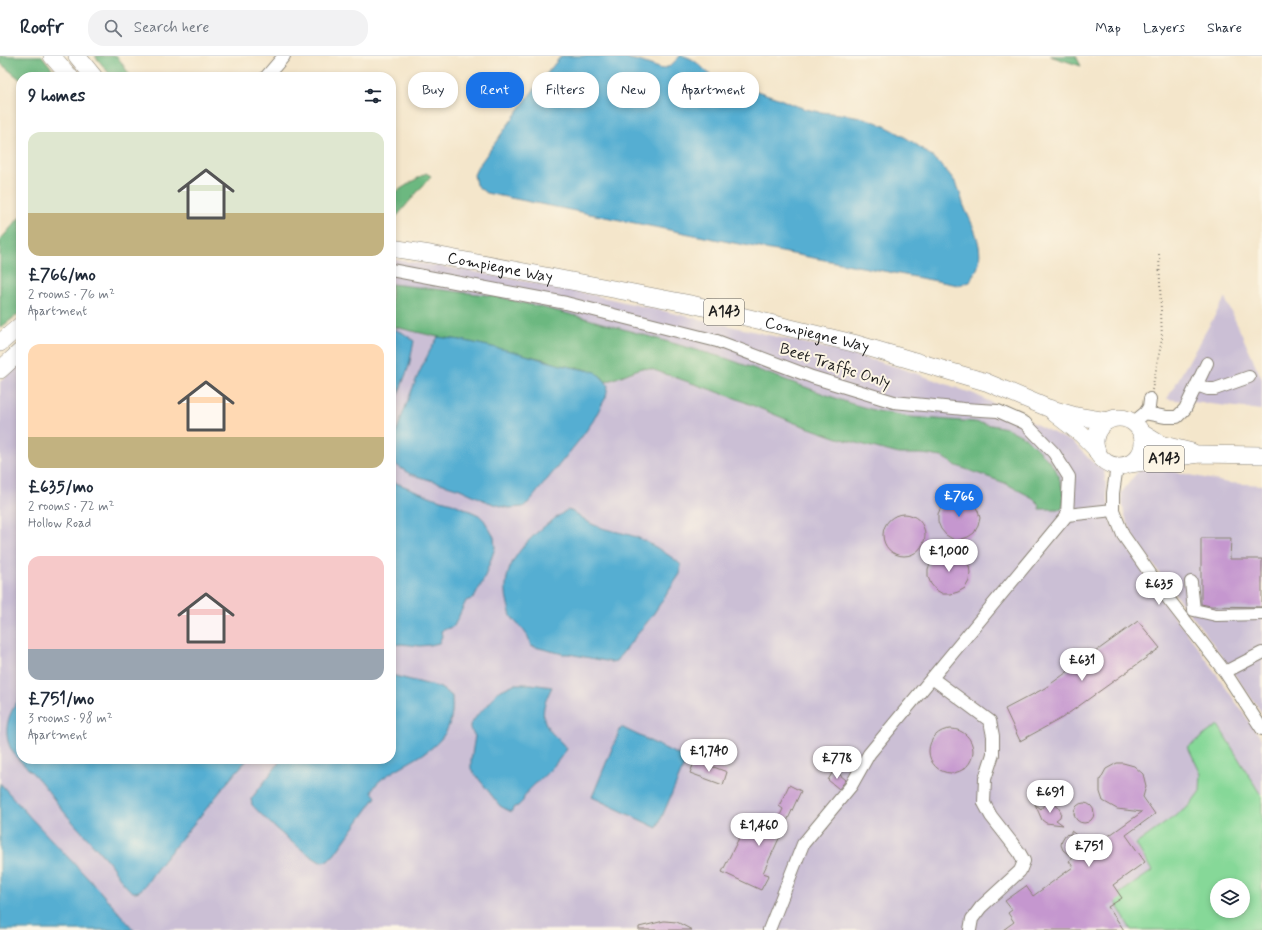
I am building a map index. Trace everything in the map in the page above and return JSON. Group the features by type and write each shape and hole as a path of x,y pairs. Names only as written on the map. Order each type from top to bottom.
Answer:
{"highway":[{"path":"52,56 66,72"},
{"path":"77,56 90,72"},
{"name":"Compiegne Way","path":"396,249 699,305 860,345 986,382 1048,408 1076,416 1107,421"},
{"path":"0,343 16,329"},
{"path":"0,370 16,356"},
{"name":"Compiegne Way","path":"1048,408 1096,448"},
{"path":"1114,418 1121,418 1140,423 1144,440 1140,454 1136,460 1124,465 1110,464 1104,461 1099,455 1095,441 1101,426 1107,421 1114,418"},
{"name":"A143","path":"1140,423 1160,444 1198,454"},
{"name":"A143","path":"1124,465 1198,454 1262,455"}],"street":[{"path":"270,72 284,56"},
{"name":"Beet Traffic Only","path":"396,271 566,303 710,339 812,376 894,402 998,411 1025,423 1054,453 1069,477 1067,515"},
{"path":"1140,423 1166,417 1177,417 1185,409 1207,363"},
{"path":"1197,386 1215,389 1249,377"},
{"path":"1140,423 1149,407 1150,399"},
{"path":"1124,465 1113,493 1113,510 1123,535 1162,592 1225,672 1262,729"},
{"path":"770,930 803,844 851,786 869,754 1067,515 1113,510"},
{"path":"1191,582 1194,610 1216,615 1262,614"},
{"path":"1225,672 1262,653"},
{"path":"932,678 990,721 993,736 993,754 985,778 984,803 1024,861 1020,871 981,907 972,919 970,930"}],"path":[{"path":"1150,399 1162,339 1159,254"}],"shaded area":[{"path":"396,260 465,270 567,289 835,350 898,367 974,394 1074,443 1091,461 1104,470 1111,524 1160,598 1197,646 1262,740 1262,930 0,930 0,382 16,366 16,764 396,764"},
{"path":"1225,298 1262,379 1262,410 1167,399"},
{"path":"1152,467 1228,483 1262,485 1262,713 1208,637 1167,584 1133,535 1124,514 1121,493 1139,470"}],"green space":[{"path":"0,56 42,56 55,72 16,72 16,76 0,63"},
{"path":"95,56 117,56 128,72 108,72"},
{"path":"1050,56 1076,56 1081,66"},
{"path":"426,173 431,176 396,217 396,192"},
{"path":"16,222 16,316 0,328 0,240"},
{"path":"396,285 495,296 581,317 728,359 849,403 877,411 910,417 975,422 1007,428 1026,438 1056,470 1062,486 1064,501 1062,509 1039,509 1040,505 1033,498 1005,483 957,466 942,457 923,454 899,454 838,438 795,423 735,398 651,369 641,368 606,382 602,377 585,369 558,365 547,360 461,340 438,337 396,327"},
{"path":"1218,725 1262,797 1262,930 1131,930 1113,898 1152,871 1136,844 1189,806 1200,791 1201,774 1188,747"}],"water":[{"path":"561,56 616,56 639,61 662,69 670,66 680,56 692,59 707,72 668,72 668,108 759,108 759,92 806,109 860,117 886,127 914,143 950,174 960,191 965,208 978,239 980,255 977,269 970,282 958,285 739,244 486,193 476,185 474,175 477,168 520,108 524,108 524,103 532,92 532,108 599,108 599,72 548,72"},
{"path":"396,330 414,341 409,366 396,400"},
{"path":"438,337 461,340 515,352 561,365 596,372 606,382 608,386 606,397 593,421 529,502 523,507 509,508 488,502 460,489 410,474 396,465 396,432 406,404"},
{"path":"396,483 437,499 452,503 479,515 484,520 494,537 495,548 484,579 474,598 466,601 454,626 441,631 442,636 439,643 420,646 396,645"},
{"path":"567,510 594,525 604,529 631,535 653,545 681,565 680,574 652,616 616,661 611,662 563,654 531,646 525,632 511,616 506,588 508,574 513,561 521,549 532,538 555,518"},
{"path":"396,676 439,687 452,696 451,718 448,728 442,737 435,745 419,757 388,775 377,784 372,792 376,797 328,861 320,862 293,843 252,805 251,799 278,764 396,764"},
{"path":"514,684 531,684 552,687 545,704 543,715 551,732 567,749 551,769 526,793 523,801 518,806 514,807 511,812 500,806 471,769 475,736 470,729 470,725 479,713 488,705 497,692"},
{"path":"16,704 16,756 10,747 7,735 9,717"},
{"path":"621,727 687,759 657,828 592,797"},
{"path":"23,764 244,764 166,857 145,886 137,892 131,891 127,887 107,860 66,814 40,781"},
{"path":"0,783 98,889 134,930 0,930"}],"building":[{"path":"961,497 968,499 974,504 980,518 974,533 968,537 956,541 946,535 941,529 938,522 938,514 946,501"},
{"path":"900,514 908,514 919,520 925,531 925,539 919,550 908,556 900,556 889,550 883,539 883,531 889,520"},
{"path":"1201,538 1231,538 1230,559 1262,559 1262,607 1211,606 1201,604"},
{"path":"951,552 959,554 965,559 969,566 969,581 965,588 958,592 943,594 936,590 931,584 928,577 928,569 931,562 939,553"},
{"path":"1138,621 1160,648 1062,718 1020,741 1005,709 1045,688"},
{"path":"947,729 955,729 967,735 973,747 973,755 967,767 955,773 947,773 935,767 929,755 929,747 935,735"},
{"path":"695,760 727,772 723,785 690,773"},
{"path":"1117,763 1134,766 1143,774 1146,786 1143,797 1155,814 1126,835 1145,862 1113,885 1122,898 1108,907 1124,930 1003,930 1014,922 1008,913 1012,910 1005,901 1026,886 1033,896 1073,867 1069,861 1073,858 1063,850 1061,845 1065,835 1070,834 1071,836 1071,831 1079,837 1085,850 1099,840 1100,842 1142,812 1117,809 1103,801 1100,792 1100,780 1106,769"},
{"path":"834,770 846,780 839,789 828,780"},
{"path":"789,785 801,791 763,873 769,875 761,890 722,872 746,824 770,836 783,809 779,806"},
{"path":"1049,803 1058,807 1061,812 1060,817 1056,820 1063,825 1046,823 1042,820 1035,804 1041,809 1044,805"},
{"path":"1084,803 1091,806 1094,813 1091,820 1084,823 1077,820 1074,813 1077,806"},
{"path":"664,921 677,922 692,930 639,930 639,927"}]}
